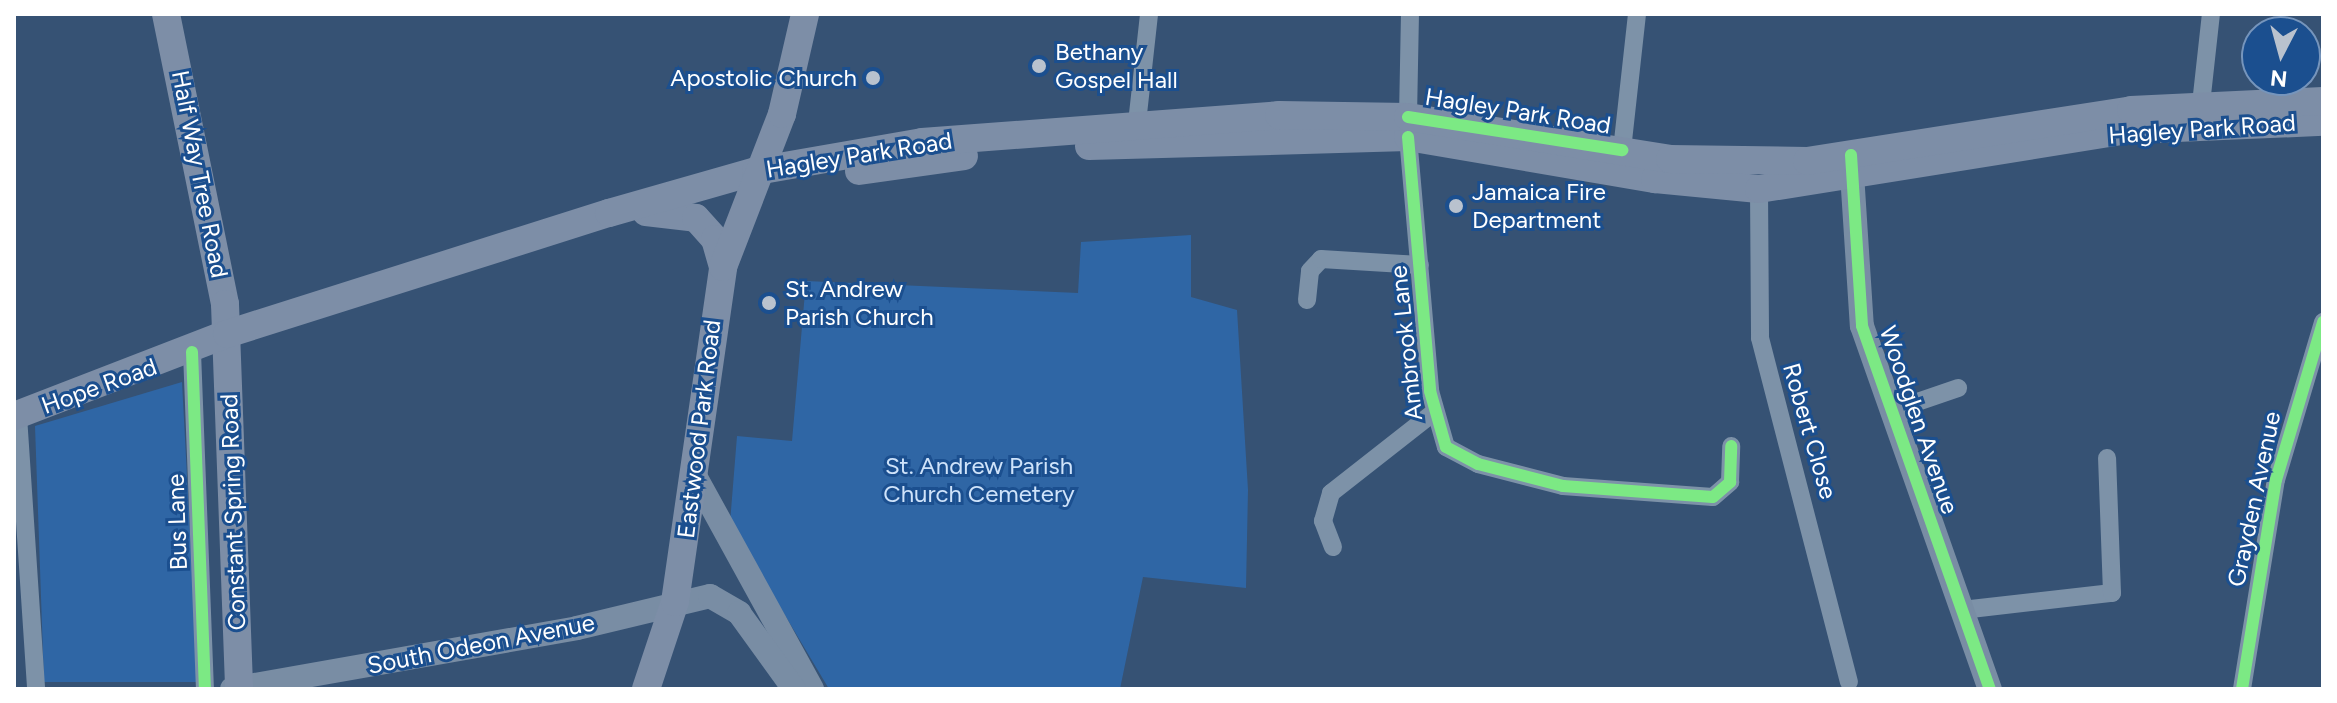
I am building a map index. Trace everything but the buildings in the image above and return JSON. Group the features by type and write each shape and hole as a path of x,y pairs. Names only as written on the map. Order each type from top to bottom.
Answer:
{"main road":[{"name":"Half Way Tree Road","path":"166,14 211,209 227,334"},
{"name":"Eastwood Park Road","path":"646,689 675,602 723,267 752,181 782,114 805,14"},
{"name":"Hagley Park Road","path":"752,181 983,154 1408,127 1655,179 1759,189 1851,167 2201,104 2323,101"},
{"name":"Hagley Park Road","path":"227,334 609,213 922,142 1137,123 1408,127 1722,161 1851,167 2129,130 2323,122"},
{"name":"Woodglen Avenue","path":"1851,167 1862,326 1990,689"},
{"path":"609,213 696,218 715,239 723,267"},
{"name":"Hope Road","path":"16,416 192,352 227,334"},
{"name":"Constant Spring Road","path":"227,334 236,689"},
{"path":"695,476 812,689"},
{"name":"South Odeon Avenue","path":"236,689 577,628 710,596 731,605 794,689"}],"street":[{"path":"1137,123 1149,14"},
{"name":"Ambrook Lane","path":"1410,14 1408,127 1433,413 1446,447 1469,461 1612,492 1722,495 1730,482 1731,446"},
{"path":"1622,150 1637,14"},
{"path":"2201,104 2211,14"},
{"name":"Robert Close","path":"1759,189 1760,338 1849,682"},
{"path":"1307,300 1310,271 1321,259 1420,265"},
{"name":"Grayden Avenue","path":"2242,689 2276,480 2323,322"},
{"name":"Bus Lane","path":"192,352 205,689"},
{"path":"1891,411 1958,388"},
{"path":"1333,547 1323,521 1331,493 1433,413"},
{"path":"16,416 36,689"},
{"path":"1962,610 2112,593 2107,458"}],"green space":[{"name":"St. Andrew Parish Church Cemetery","path":"1191,235 1191,297 1237,310 1248,490 1246,588 1143,577 1120,689 829,689 730,523 737,436 792,441 806,281 1078,293 1081,242"},
{"path":"182,382 198,682 44,682 35,426"}],"cycle path":[{"path":"1408,117 1622,150"},
{"path":"1408,137 1430,391 1446,447 1478,464 1563,486 1713,497 1730,482 1731,446"},
{"path":"1851,155 1862,326 1990,689"},
{"path":"2242,689 2276,480 2323,322"},
{"path":"192,352 205,689"}],"place":[{"name":"Bethany Gospel Hall","path":"1039,66"},
{"name":"Apostolic Church","path":"873,78"},
{"name":"Jamaica Fire Department","path":"1456,206"},
{"name":"St. Andrew Parish Church","path":"769,303"}]}
